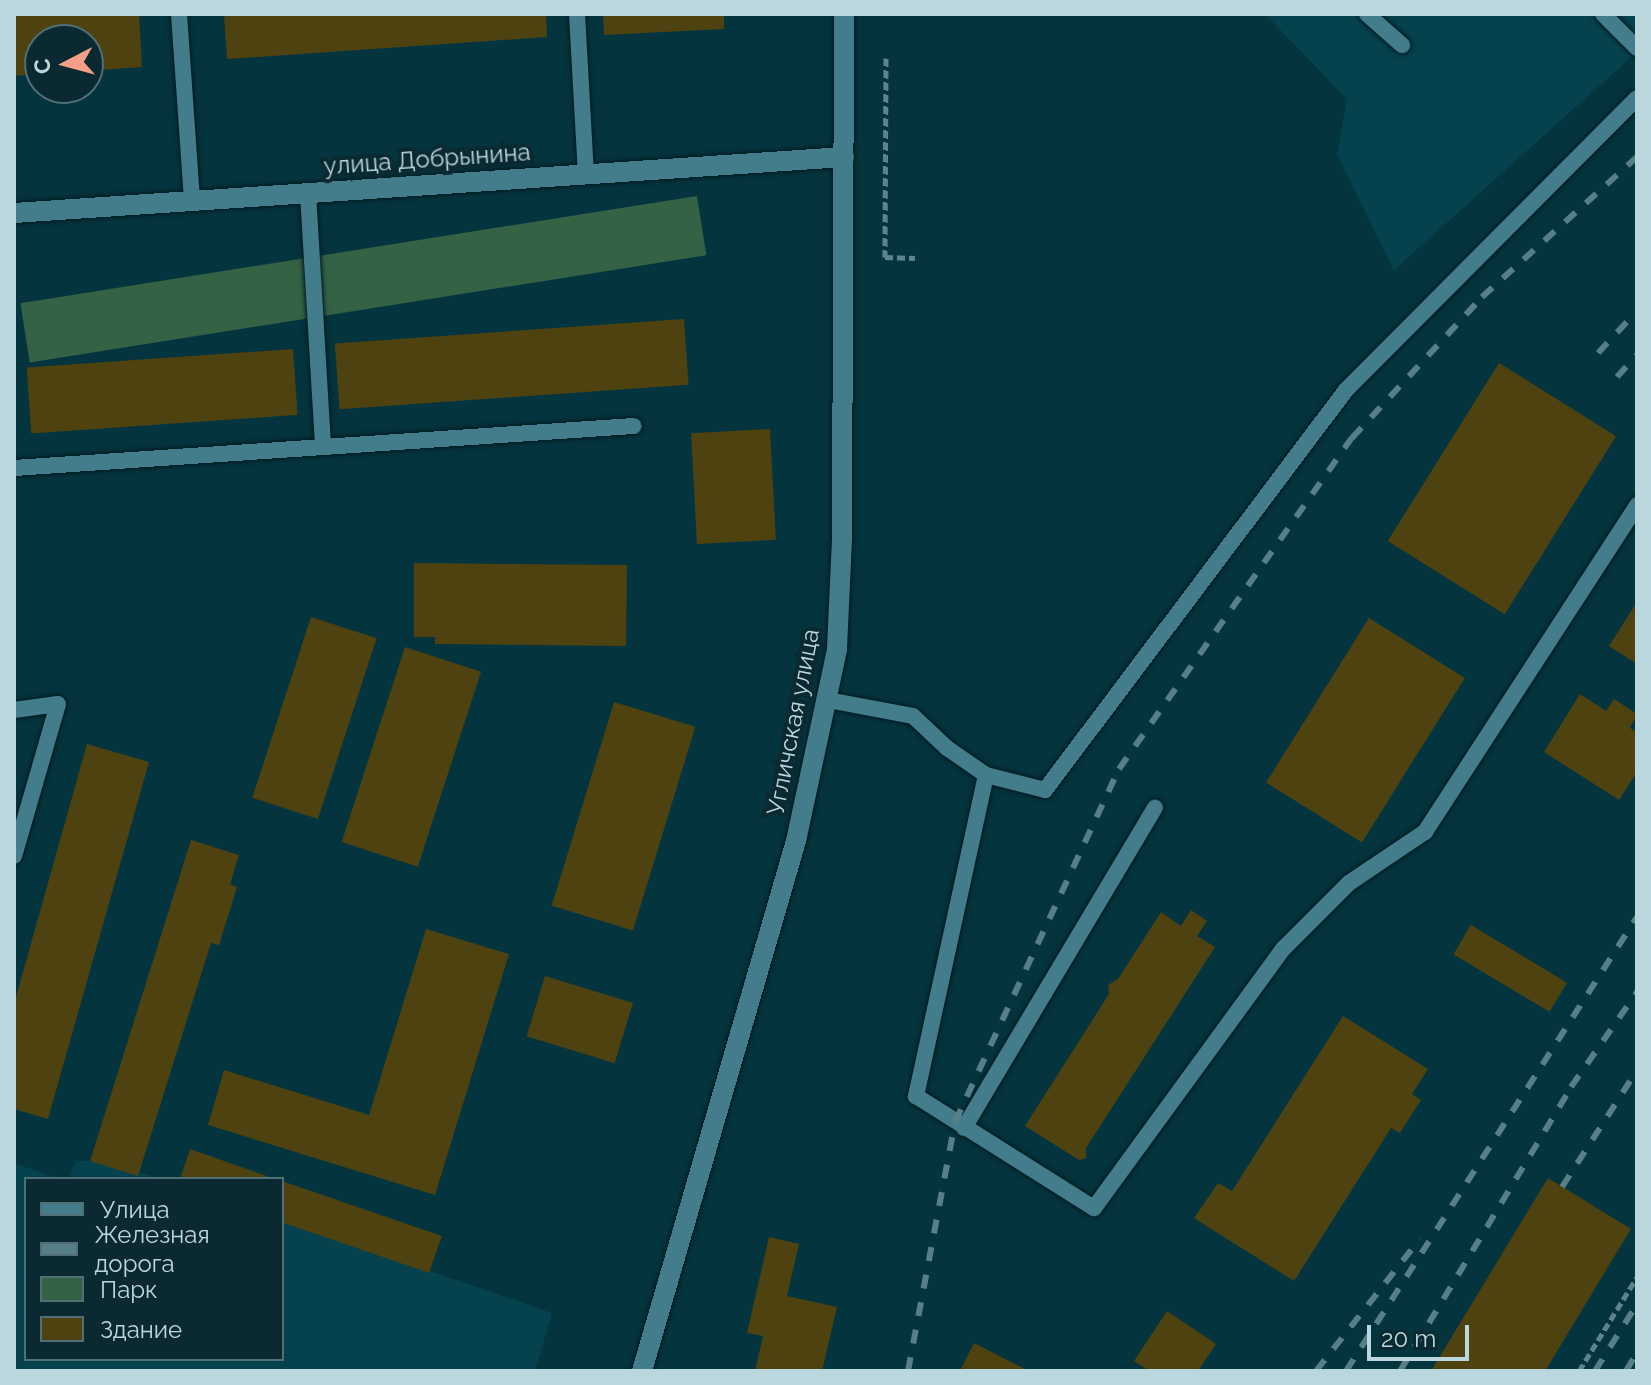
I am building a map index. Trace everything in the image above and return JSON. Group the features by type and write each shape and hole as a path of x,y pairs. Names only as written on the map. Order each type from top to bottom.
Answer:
{"street":[{"name":"Угличская улица","path":"642,1371 796,841 828,700 841,598 844,14"},
{"name":"улица Добрынина","path":"14,213 844,157"}],"lane":[{"path":"179,14 192,201"},
{"path":"577,14 586,174"},
{"path":"1367,14 1402,45"},
{"path":"1603,14 1637,48"},
{"path":"828,700 913,716 947,748 986,775 1045,790 1346,390 1637,98"},
{"path":"308,193 323,447"},
{"path":"14,468 634,426"},
{"path":"986,775 916,1096 1094,1208 1283,949 1349,883 1425,832 1637,505"},
{"path":"14,710 58,704 14,856"},
{"path":"964,1128 1155,808"}],"path":[{"path":"886,58 885,257 915,258"},
{"path":"1579,1371 1637,1277"}],"shaded area":[{"path":"1265,14 1637,14 1637,52 1394,270 1337,155 1347,99"},
{"path":"76,1161 90,1161 156,1177 70,1177"},
{"path":"14,1163 53,1177 24,1177 24,1361 284,1361 284,1221 552,1313 535,1371 14,1371"}],"green space":[{"path":"697,196 706,255 30,362 20,303"}],"building":[{"path":"14,14 139,14 142,67 104,70 104,24 24,24 24,75 14,76"},
{"path":"224,14 546,14 547,37 227,59"},
{"path":"603,14 724,14 724,29 604,35"},
{"path":"684,319 689,385 339,409 335,343"},
{"path":"293,349 298,415 31,433 27,368"},
{"path":"1499,363 1616,436 1505,614 1388,541"},
{"path":"770,429 776,540 697,544 691,433"},
{"path":"414,563 627,565 626,646 435,644 435,637 414,637"},
{"path":"1637,602 1637,664 1609,646"},
{"path":"311,617 377,638 318,819 252,798"},
{"path":"1369,618 1465,678 1362,842 1266,783"},
{"path":"405,647 481,672 418,867 342,842"},
{"path":"1580,694 1606,711 1614,699 1637,714 1630,728 1637,732 1637,772 1619,800 1544,752"},
{"path":"614,702 695,727 633,931 552,906"},
{"path":"87,744 149,762 48,1119 14,1109 14,1004"},
{"path":"191,840 239,855 230,884 237,887 219,945 211,943 138,1176 90,1161"},
{"path":"1191,910 1207,921 1197,936 1215,947 1086,1148 1086,1158 1079,1160 1025,1126 1109,994 1108,985 1118,979 1161,912 1181,926"},
{"path":"1471,925 1567,983 1549,1012 1453,954"},
{"path":"426,929 509,954 435,1195 208,1125 224,1070 369,1115"},
{"path":"545,976 633,1003 615,1063 527,1036"},
{"path":"1343,1016 1428,1069 1412,1094 1421,1100 1400,1133 1391,1128 1294,1281 1194,1218 1218,1183 1232,1191"},
{"path":"190,1149 269,1177 181,1177"},
{"path":"1548,1178 1631,1229 1545,1371 1431,1371"},
{"path":"284,1182 442,1236 429,1273 284,1223"},
{"path":"769,1237 799,1244 787,1296 837,1307 822,1371 755,1371 763,1336 747,1333"},
{"path":"1167,1311 1216,1344 1198,1371 1149,1371 1134,1361"},
{"path":"974,1343 1029,1371 960,1371"}],"railway":[{"path":"908,1371 955,1122 1119,769 1352,438 1482,297 1637,157"},
{"path":"1598,353 1637,311"},
{"path":"1617,377 1637,355"},
{"path":"1346,1371 1637,917"},
{"path":"1400,1371 1571,1087 1637,992"},
{"path":"1562,1187 1637,1070"},
{"path":"1316,1371 1420,1239"},
{"path":"1595,1371 1637,1304"},
{"path":"1626,1371 1637,1353"}]}
